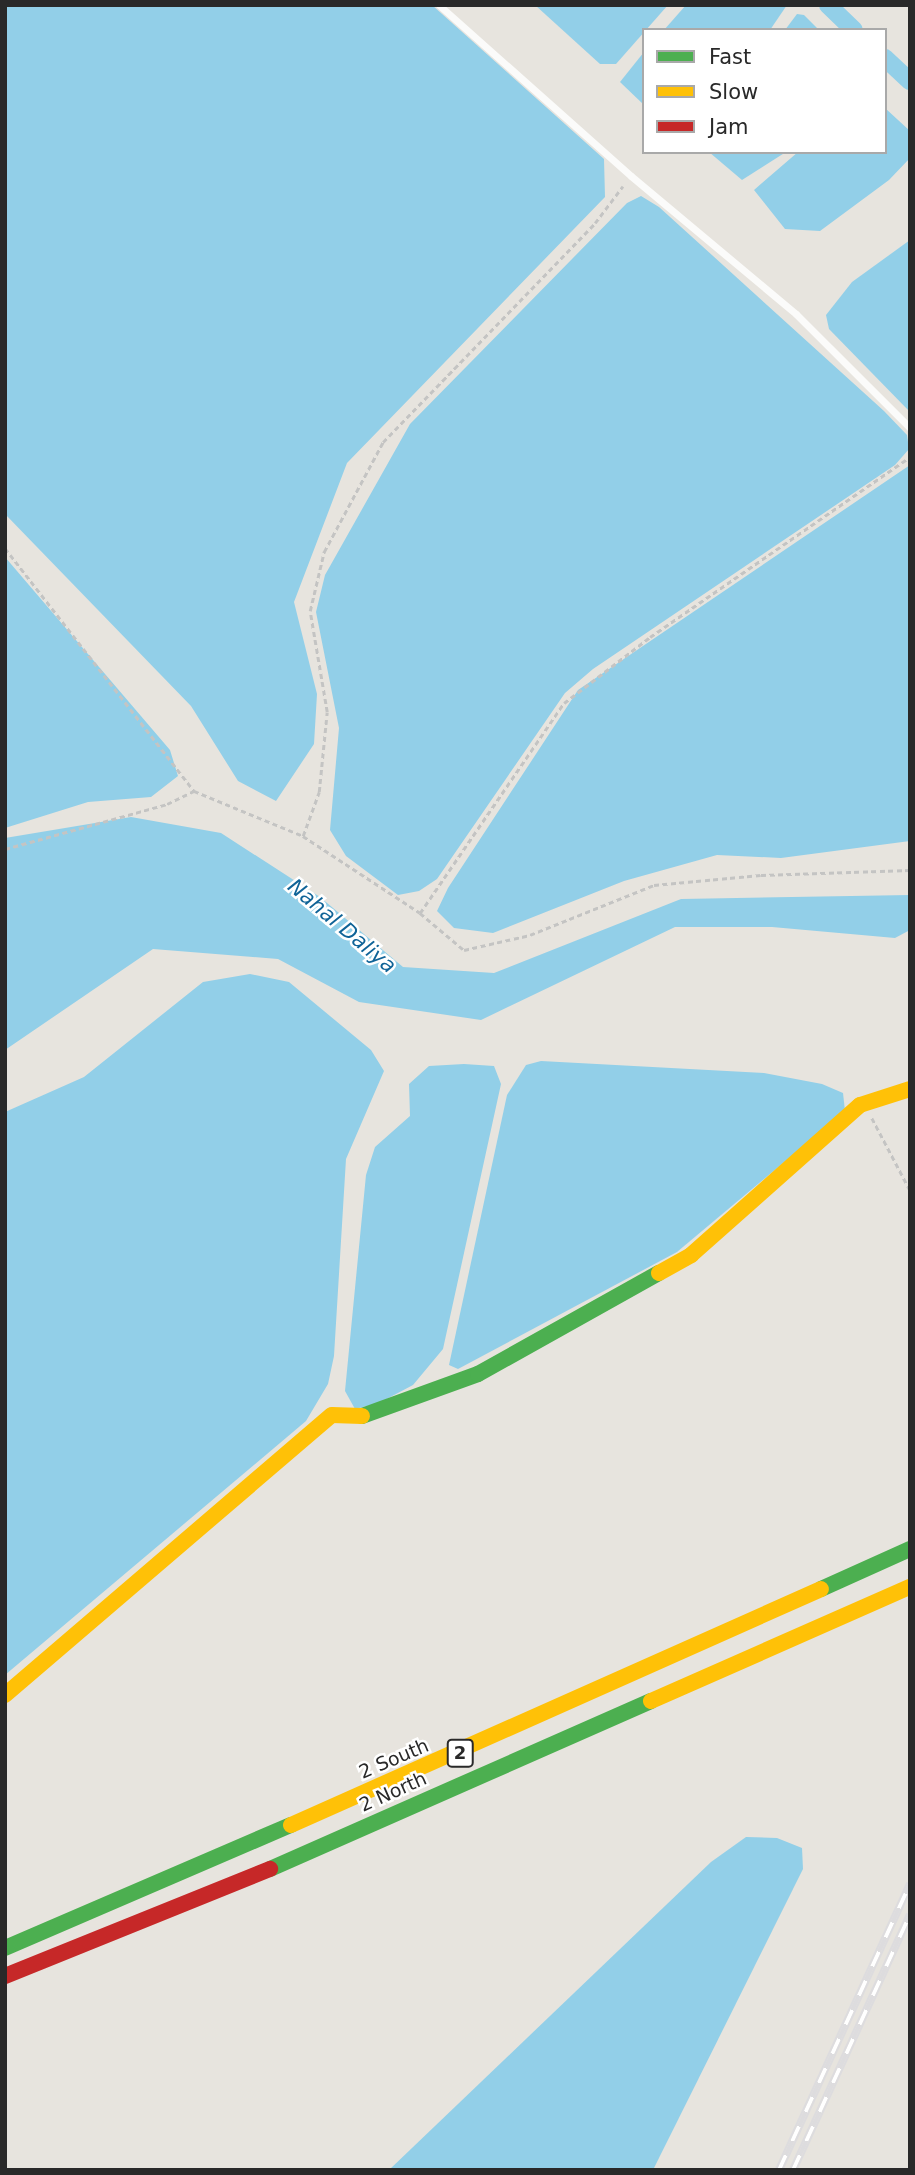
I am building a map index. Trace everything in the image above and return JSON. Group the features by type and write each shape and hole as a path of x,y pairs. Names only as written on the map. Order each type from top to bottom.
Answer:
{"main road":[{"path":"5,1695 332,1415 366,1416 478,1374 691,1255 860,1105 910,1089"},
{"name":"2 South","path":"5,1948 467,1751 910,1549"},
{"name":"2 North","path":"5,1976 304,1855 910,1587"}],"lane":[{"path":"439,5 631,176 796,314 910,428"}],"path":[{"path":"303,836 319,793 327,712 310,611 324,552 383,442 595,223 631,176"},
{"path":"419,913 564,703 650,637 910,457"},
{"path":"5,548 194,791 303,836 419,913 464,950 530,935 654,885 761,875 910,870"},
{"path":"5,849 167,804 194,791"},
{"path":"860,1105 883,1134 910,1190"}],"water":[{"path":"5,5 432,5 604,159 605,197 347,463 294,602 317,694 314,744 276,801 238,781 191,706 5,514"},
{"path":"535,5 668,5 648,28 642,28 642,34 616,64 600,64"},
{"path":"686,5 787,5 771,28 666,28"},
{"path":"797,14 804,15 817,28 786,28"},
{"path":"642,54 642,103 620,82"},
{"path":"887,110 910,131 910,158 889,180 820,231 785,229 754,190 796,154 887,154"},
{"path":"711,154 783,154 742,180"},
{"path":"641,196 659,207 884,411 907,435 909,449 895,465 593,669 565,693 437,879 419,891 398,895 346,856 330,830 339,728 316,612 325,575 410,424 627,203"},
{"path":"910,240 910,412 829,329 826,315 852,282"},
{"path":"910,465 910,841 781,858 717,855 624,881 493,933 454,928 437,911 448,888 578,690"},
{"path":"5,557 170,750 178,776 151,797 88,802 5,828"},
{"name":"Nahal Daliya","path":"131,817 221,833 320,897 403,967 494,973 681,899 910,895 910,930 895,938 772,927 675,927 481,1020 359,1002 278,959 153,949 5,1050 5,838"},
{"path":"250,974 289,982 371,1050 384,1071 346,1159 334,1356 328,1384 306,1421 5,1675 5,1112 84,1077 203,982"},
{"path":"541,1061 764,1073 822,1084 843,1093 845,1111 677,1252 458,1369 449,1365 507,1095 526,1065"},
{"path":"429,1066 494,1066 501,1084 443,1349 413,1385 379,1403 355,1409 345,1391 366,1175 375,1147 410,1116 409,1084"},
{"path":"746,1837 777,1838 802,1848 803,1869 653,2170 389,2170 711,1862"}],"waterway":[{"path":"828,5 852,28"},
{"path":"887,60 910,81"}],"railway":[{"path":"779,2170 910,1884"},
{"path":"793,2170 910,1915"}],"traffic: fast":[{"path":"362,1416 478,1374 659,1273"},
{"path":"821,1589 910,1549"},
{"path":"270,1869 651,1701"},
{"path":"5,1948 291,1825"}],"traffic: slow":[{"path":"659,1273 691,1255 860,1105 910,1089"},
{"path":"5,1695 332,1415 362,1416"},
{"path":"651,1701 910,1587"},
{"path":"291,1825 821,1589"}],"traffic: jam":[{"path":"5,1976 270,1869"}]}
